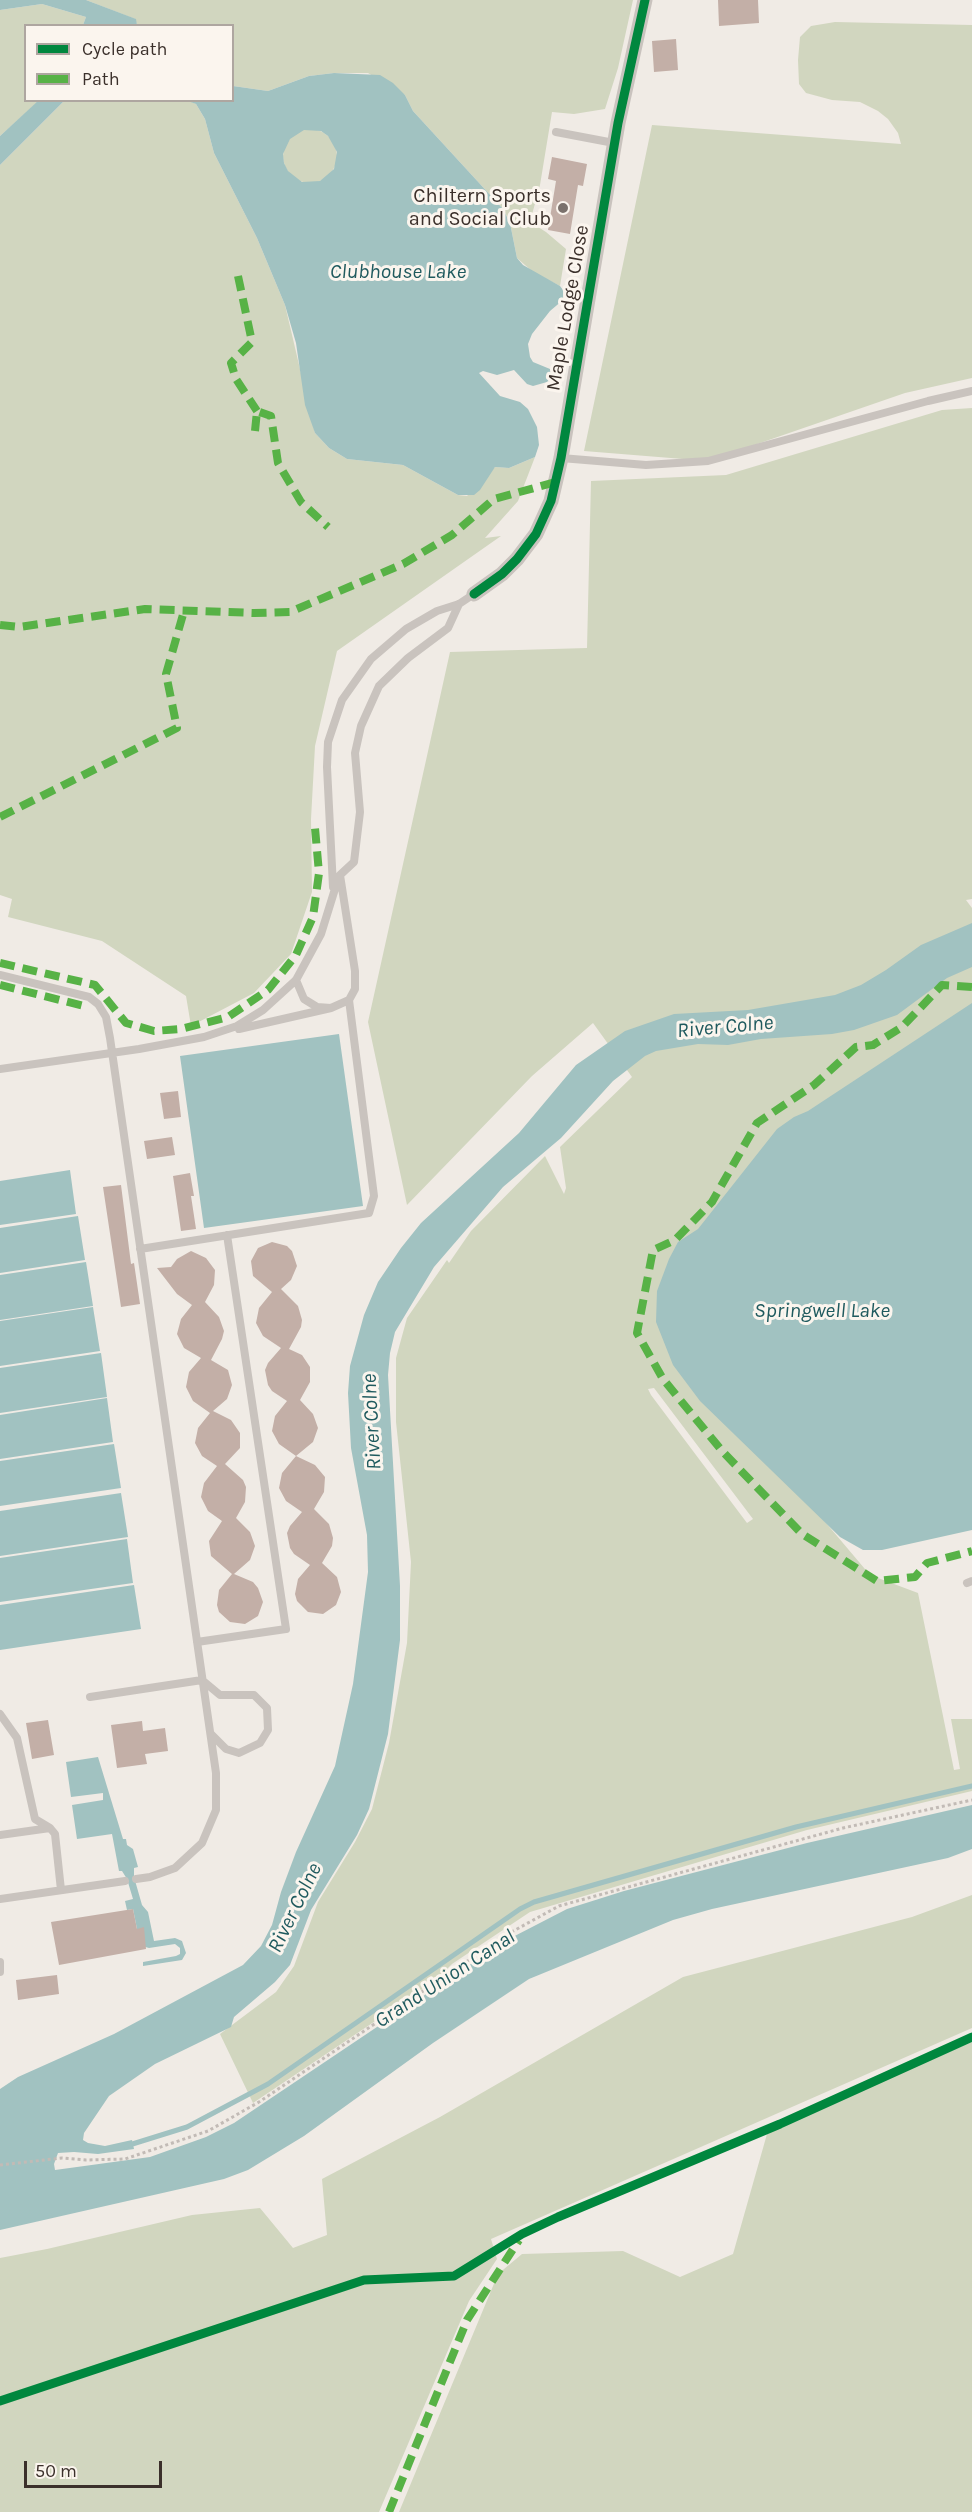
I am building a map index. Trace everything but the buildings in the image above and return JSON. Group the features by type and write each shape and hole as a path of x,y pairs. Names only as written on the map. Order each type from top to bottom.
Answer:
{"street":[{"name":"Maple Lodge Close","path":"474,594 502,574 536,534 551,501 561,458 614,143 645,0"}],"lane":[{"path":"556,132 614,143"},
{"path":"561,458 646,465 708,461 972,391"},
{"path":"333,891 327,767 328,742 342,700 371,659 406,629 436,611 459,604 474,594"},
{"path":"222,1032 237,1026 263,1010 296,980 321,934 340,875 354,862 360,812 355,753 361,726 379,686 408,658 448,628 459,604"},
{"path":"0,1069 140,1049 331,1008 349,1000 356,989 355,971 340,875"},
{"path":"0,975 89,997 98,1004 106,1017 112,1052 216,1773 216,1810 202,1843 175,1868 136,1880"},
{"path":"296,980 304,999 317,1007 331,1008"},
{"path":"141,1249 369,1213 374,1196 349,1000"},
{"path":"197,1642 286,1629 227,1235"},
{"path":"90,1697 202,1680 220,1695 254,1695 267,1708 268,1730 260,1743 239,1753 226,1749 210,1734"},
{"path":"0,1714 16,1738 35,1819 55,1834 61,1890"},
{"path":"0,1835 50,1828"},
{"path":"0,1899 125,1881"},
{"path":"0,1962 0,1972"}],"path":[{"path":"0,2165 62,2158 124,2159 208,2131 259,2102 506,1935 560,1906 843,1828 972,1800"}],"green space":[{"path":"86,0 633,0 618,68 605,109 574,114 552,112 540,185 530,222 566,249 560,286 533,272 517,258 510,223 503,209 413,111 405,95 368,73 309,76 268,91 234,86 234,24 137,24 135,19"},
{"path":"42,4 86,17 83,24 24,24 24,102 38,102 0,136 0,10"},
{"path":"835,22 972,25 972,378 905,393 708,461 584,451 652,125 901,144 898,133 888,119 878,111 860,102 832,100 806,93 799,84 800,37 811,26"},
{"path":"63,102 192,102 196,104 205,119 214,153 257,238 285,305 315,433 329,448 347,459 403,465 458,495 467,496 495,467 509,468 535,457 518,501 485,538 501,536 337,651 315,746 311,819 312,892 291,954 254,993 191,1026 186,996 102,941 8,917 12,899 0,895 0,165"},
{"path":"310,129 320,131 329,137 335,146 337,156 335,166 329,175 320,181 310,183 300,181 291,175 285,166 283,156 285,146 291,137 300,131"},
{"path":"972,408 972,899 966,900 972,908 972,1030 668,1336 870,1575 918,1593 954,1770 960,1769 951,1719 972,1719 972,1791 807,1830 530,1912 452,1964 435,1981 253,2103 220,2034 276,1992 294,1966 318,1902 355,1842 372,1809 389,1743 407,1643 411,1562 396,1422 396,1358 407,1318 447,1260 449,1263 471,1231 545,1156 564,1194 566,1188 560,1147 632,1077 593,1023 532,1076 407,1205 368,1022 450,652 587,648 591,481 726,475 942,410","holes":["654,1388 753,1519 747,1523 648,1389"]},
{"path":"972,1895 972,2028 491,2239 497,2259 469,2301 379,2512 0,2512 0,2258 192,2215 260,2208 293,2248 327,2235 322,2179 440,2117 683,1977 912,1917"},
{"path":"972,2042 972,2512 399,2512 498,2274 522,2254 623,2251 680,2277 733,2254 767,2134"}],"water":[{"path":"0,0 86,0 136,19 137,24 83,24 86,17 42,4 0,10"},
{"name":"Clubhouse Lake","path":"334,73 380,75 393,83 405,95 413,111 503,209 510,223 517,258 523,265 560,286 563,290 563,300 550,311 532,334 528,344 533,362 550,369 551,377 547,382 533,386 527,384 514,370 497,375 483,371 479,373 500,396 520,402 528,409 537,427 539,445 535,457 509,468 495,467 480,490 474,495 458,495 403,465 347,459 329,448 315,433 305,405 296,343 285,305 257,238 214,153 205,119 196,104 191,102 234,102 234,86 268,91 309,76","holes":["304,130 321,131 328,136 337,152 334,169 320,181 302,182 288,171 283,154 290,139"]},
{"path":"37,102 63,102 0,165 0,136"},
{"name":"River Colne","path":"972,923 972,967 947,978 897,1015 854,1030 832,1034 761,1039 728,1045 698,1044 656,1051 645,1056 613,1081 561,1138 503,1187 434,1267 395,1332 390,1353 388,1375 400,1586 400,1640 388,1734 369,1809 357,1835 311,1910 290,1965 275,1982 234,2017 231,2027 155,2064 109,2096 84,2133 83,2140 88,2143 105,2146 132,2140 134,2149 98,2154 58,2153 54,2164 55,2170 150,2157 206,2137 234,2123 505,1941 567,1909 624,1891 807,1843 972,1805 972,1849 948,1858 712,1909 673,1920 529,1979 433,2043 304,2136 248,2170 224,2179 0,2230 0,2089 18,2077 114,2034 243,1965 261,1946 272,1925 296,1852 335,1766 353,1684 368,1572 367,1535 351,1448 348,1393 350,1366 364,1315 378,1282 401,1248 421,1223 519,1133 576,1065 625,1031 674,1014 748,1010 835,995 861,985 921,945"},
{"name":"Springwell Lake","path":"972,1003 972,1530 882,1550 863,1550 840,1537 700,1401 673,1365 656,1322 657,1291 678,1242 698,1229 777,1129"},
{"path":"339,1034 363,1206 204,1228 180,1056"},
{"path":"70,1170 76,1214 0,1225 0,1181"},
{"path":"78,1216 85,1260 0,1273 0,1228"},
{"path":"86,1262 93,1306 0,1320 0,1275"},
{"path":"93,1307 100,1351 0,1366 0,1321"},
{"path":"101,1353 107,1397 0,1413 0,1368"},
{"path":"107,1398 113,1442 0,1459 0,1415"},
{"path":"114,1444 121,1488 0,1506 0,1461"},
{"path":"121,1493 128,1537 0,1556 0,1511"},
{"path":"127,1539 133,1583 0,1602 0,1558"},
{"path":"134,1585 141,1629 0,1650 0,1605"},
{"path":"98,1757 123,1839 126,1839 127,1845 133,1849 138,1867 134,1868 134,1877 142,1905 148,1912 154,1941 175,1938 182,1941 186,1953 182,1960 143,1966 143,1962 180,1954 180,1948 175,1944 149,1948 61,1942 144,1929 137,1929 133,1909 127,1910 125,1901 133,1899 127,1879 122,1871 119,1871 112,1834 77,1839 72,1805 103,1800 103,1793 71,1797 66,1762"}],"waterway":[{"name":"Grand Union Canal","path":"126,2146 187,2127 268,2084 520,1909 534,1902 796,1827 972,1786"}],"marked path":[{"path":"238,276 252,342 231,363 236,379 257,411"},
{"path":"255,431 257,411 271,416 278,463 301,502 328,527"},
{"path":"0,625 19,627 145,609 290,612 403,564 452,535 494,499 556,482"},
{"path":"0,817 177,728 166,674 184,611"},
{"path":"0,963 95,985 126,1023 154,1031 181,1029 228,1017 268,990 296,955 313,917 319,873 315,828"},
{"path":"0,985 84,1006"},
{"path":"972,987 942,985 902,1027 873,1045 856,1047 814,1085 757,1123 712,1202 675,1240 653,1250 637,1333 663,1379 723,1452 802,1534 877,1581 915,1577 927,1563 972,1551"},
{"path":"389,2512 467,2320 519,2240"}],"cycle path":[{"path":"474,594 502,574 517,559 536,534 551,501 561,458 618,123 645,0"},
{"path":"0,2401 364,2280 454,2276 522,2234 558,2217 780,2124 972,2037"}],"place":[{"name":"Chiltern Sports and Social Club","path":"563,208"}]}
